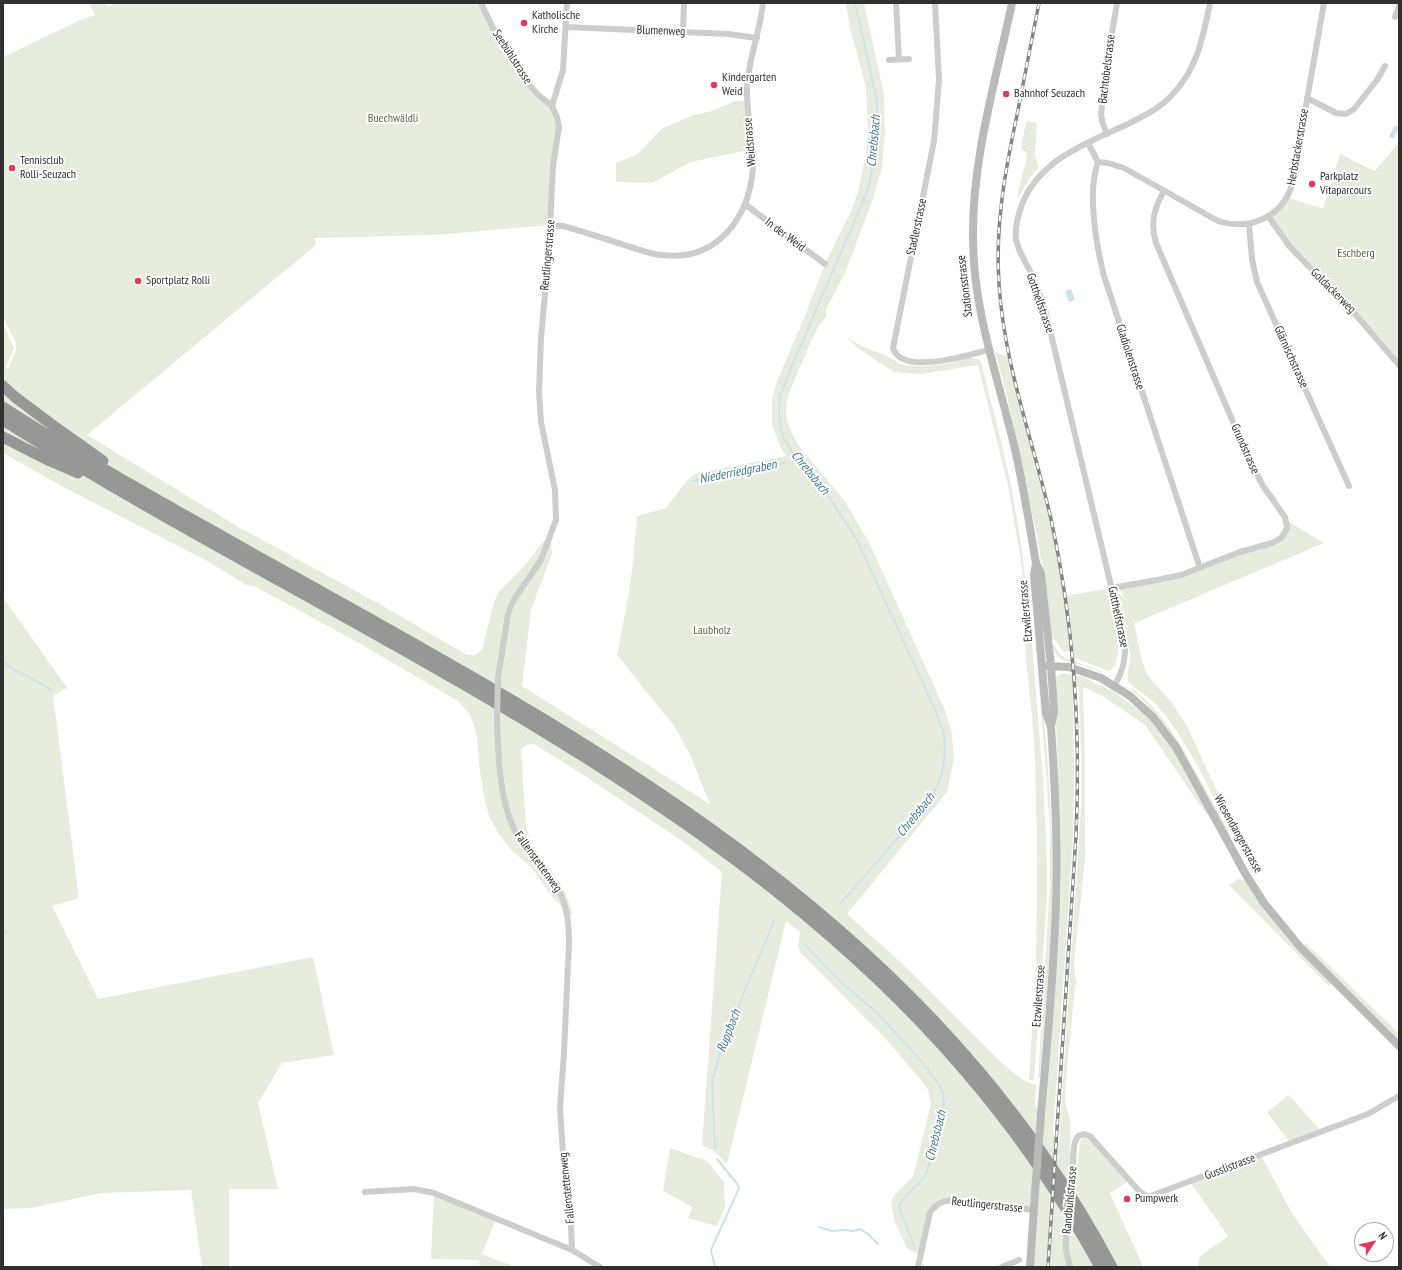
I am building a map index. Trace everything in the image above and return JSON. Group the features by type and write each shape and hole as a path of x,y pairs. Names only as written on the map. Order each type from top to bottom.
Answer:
{"highway":[{"path":"3,386 51,424 113,468 134,487"},
{"path":"3,407 134,487 433,654 553,724 617,764 688,812 774,875 872,958 924,1009 964,1052 1034,1141 1078,1207 1112,1267"},
{"path":"3,420 110,486 426,662 533,724 597,764 724,850 832,937 882,983 919,1020 971,1077 1013,1130 1048,1180 1080,1231 1100,1267"},
{"path":"3,437 48,460 110,486"}],"main road":[{"name":"Stationsstrasse","path":"1012,3 984,134 974,199 974,274 980,314 988,350 1013,441 1036,563"},
{"name":"Etzwilerstrasse","path":"1030,1267 1056,902 1055,807 1051,727 1054,711 1052,666 1041,574 1036,563"},
{"name":"Etzwilerstrasse","path":"1036,563 1034,575 1046,713 1051,727"},
{"name":"Wiesendangerstrasse","path":"1042,666 1064,666 1097,676 1115,685 1143,706 1166,732 1245,873 1281,926 1399,1046"}],"street":[{"name":"Seebühlstrasse","path":"481,3 514,66 534,91 552,106"},
{"path":"552,106 563,70 567,3"},
{"path":"683,31 684,3"},
{"name":"Weidstrasse","path":"550,225 563,226 655,254 677,255 700,250 718,241 728,232 746,205 752,180 753,154 747,108 748,82 763,3"},
{"path":"896,3 899,60"},
{"name":"Stadlerstrasse","path":"935,3 939,80 934,141 893,348 897,357 903,360 925,362 954,359 988,350"},
{"name":"Bachtobelstrasse","path":"1107,134 1101,115 1107,62 1117,3"},
{"name":"Gotthelfstrasse","path":"1115,685 1123,666 1125,646 1045,309 1035,282 1019,250 1016,235 1017,223 1021,206 1028,190 1038,177 1056,161 1152,110 1167,100 1179,87 1190,71 1197,57 1210,3"},
{"name":"Herbstackerstrasse","path":"1098,162 1124,168 1218,221 1236,224 1249,224 1260,221 1268,216 1283,203 1292,187 1324,3"},
{"path":"1395,17 1399,6"},
{"name":"Blumenweg","path":"566,27 683,31 728,34 757,38"},
{"path":"889,60 910,59"},
{"path":"1307,98 1333,112 1346,114 1354,109 1377,80 1385,66"},
{"name":"Reutlingerstrasse","path":"552,106 557,116 559,127 553,166 550,225 540,338 539,392 541,422 556,490 556,510"},
{"path":"1088,143 1098,162"},
{"name":"Gladiolenstrasse","path":"1098,162 1093,180 1093,200 1099,252 1104,276 1200,568"},
{"name":"Grundstrasse","path":"1112,588 1168,578 1200,568 1240,552 1276,541 1284,535 1287,524 1284,515 1266,491 1253,468 1156,243 1153,230 1153,218 1156,207 1164,191"},
{"name":"In der Weid","path":"746,205 825,264"},
{"name":"Goldackerweg","path":"1268,216 1290,247 1355,314 1399,365"},
{"name":"Glärnischstrasse","path":"1249,224 1252,259 1257,282 1349,486"},
{"name":"Fallenstettenweg","path":"556,510 556,520 541,560 517,595 508,614 498,678 497,718 502,781 511,822 521,843 546,872 562,895 568,918 569,950 560,1122 571,1226 572,1250"},
{"name":"Gusslistrasse","path":"1079,1134 1084,1133 1090,1136 1139,1191 1148,1197 1368,1114 1399,1096"},
{"name":"Randbühlstrasse","path":"1070,1267 1066,1250 1066,1242 1075,1144 1076,1138 1079,1134"},
{"path":"365,1192 401,1189 414,1189 430,1192 572,1250 600,1267"},
{"name":"Reutlingerstrasse","path":"918,1267 930,1212 942,1201 951,1200 1033,1210"},
{"path":"1002,1267 1019,1260"}],"green space":[{"path":"88,3 105,3 109,7 114,3 481,3 515,66 552,106 557,117 550,225 435,235 315,238 316,245 87,435 237,526 383,606 467,655 475,655 482,650 497,594 527,563 542,543 550,536 552,554 531,610 522,686 710,804 690,755 674,726 617,655 628,598 637,516 666,508 689,478 697,473 786,456 780,446 772,424 772,398 777,381 805,316 825,264 851,211 858,192 866,154 868,129 866,87 850,28 846,3 864,3 884,95 885,134 882,167 873,199 845,273 826,310 826,317 813,337 791,388 787,401 786,412 788,424 801,449 844,500 869,542 945,710 952,735 954,758 947,792 847,914 907,968 1004,1065 1021,1078 1036,1085 1035,1105 1045,1121 1059,938 1061,889 1055,680 1057,676 1064,673 1083,677 1116,693 1148,717 1175,752 1212,820 1204,811 1145,725 1101,695 1083,687 1085,749 1085,858 1074,964 1075,978 1077,981 1075,987 1065,1090 1065,1102 1071,1124 1070,1152 1073,1164 1077,1167 1080,1141 1084,1138 1090,1139 1127,1182 1110,1193 1143,1267 1030,1267 1033,1210 951,1200 930,1212 921,1256 907,1248 895,1222 891,1204 893,1197 913,1176 931,1103 928,1090 885,1038 800,952 798,946 800,932 786,921 727,1164 715,1152 702,1145 722,872 685,843 585,776 534,744 526,745 521,750 526,826 531,844 562,886 570,904 572,913 569,918 561,905 553,898 531,867 511,850 499,834 490,818 485,802 480,771 477,736 470,714 458,701 357,642 254,586 246,585 211,563 67,489 3,453 3,324 14,348 6,367 8,370 16,346 14,338 3,317 3,57 78,21 95,15","holes":["1073,687 1079,687 1081,807 1059,1142 1053,1133 1073,837"]},
{"path":"735,101 747,101 753,149 691,162 652,183 616,182 616,163 638,154 661,129 693,115 712,111"},
{"path":"1026,121 1037,123 1035,156 1039,167 1031,176 1018,199 1019,187 1027,152 1021,150"},
{"name":"Eschberg","path":"1399,142 1399,365 1302,260 1268,216 1287,197 1323,209 1340,154 1375,171"},
{"path":"846,337 906,365 934,365 975,358 980,361 983,368 1011,485 1022,549 1032,644 1043,778 1047,897 1034,1080 1029,1080 1036,968 1037,850 1035,757 1026,659 1021,560 1008,486 978,365 921,374 894,372 859,349"},
{"path":"995,352 1009,357 1050,516 1065,596 1106,589 1114,620 1118,645 1118,656 1115,665 1109,671 1075,658 1068,650 1064,653 1056,641 1051,638 1046,587 1036,531 1007,396"},
{"path":"1286,520 1324,543 1135,623 1119,587 1162,579 1281,538"},
{"path":"1119,593 1130,610 1146,672 1173,704 1187,726 1223,804 1229,823 1228,825 1188,749 1179,735 1159,708 1128,682 1127,674 1130,654 1118,597"},
{"path":"3,597 67,688 53,696 79,898 52,906 98,999 313,957 334,1055 282,1063 258,1103 278,1189 229,1189 229,1267 202,1267 191,1190 102,1193 31,1208 3,1209"},
{"path":"1052,645 1055,646 1059,653 1065,658 1103,672 1102,673 1062,660 1055,653"},
{"path":"1038,647 1050,798 1052,878 1049,964 1040,1078 1038,1078 1050,885 1050,831 1036,648"},
{"path":"1131,688 1151,705 1167,724 1204,786 1231,836 1226,833 1196,775 1173,737 1161,720 1146,703 1130,689"},
{"path":"1238,879 1245,880 1332,983 1329,986 1229,885"},
{"path":"1306,943 1399,1034 1399,1046 1301,948"},
{"path":"1289,1095 1320,1130 1289,1142 1267,1112"},
{"path":"670,1148 707,1161 724,1182 725,1207 717,1226 688,1218 692,1207 663,1191"},
{"path":"1261,1155 1292,1213 1330,1267 1198,1267 1200,1256 1228,1236 1190,1182"},
{"path":"434,1193 496,1219 482,1254 515,1267 480,1267 479,1260 431,1259"}],"water":[{"path":"1395,125 1399,128 1393,139 1389,137"},
{"path":"1071,289 1075,300 1069,302 1065,291"}],"waterway":[{"name":"Chrebsbach","path":"841,903 930,801 940,778 945,755 944,735 937,714 858,542 830,498 793,454 783,437 779,416 780,396 867,192 875,158 877,101 855,3"},
{"name":"Niederriedgraben","path":"692,481 784,463"},
{"path":"3,662 14,670 39,682 51,690"},
{"name":"Ruppbach","path":"715,1148 712,1081 723,1043 774,921"},
{"path":"3,929 7,932"},
{"name":"Chrebsbach","path":"805,945 841,982 876,1012 917,1056 938,1083 943,1093 944,1104 926,1175 904,1198 899,1207 915,1248"},
{"name":"Ruppbach","path":"715,1267 711,1250 739,1188 717,1159"},
{"path":"819,1227 832,1231 853,1231 860,1229 868,1234 878,1244"}],"railway":[{"path":"1039,3 1005,178 998,241 998,262 1002,314 1007,344 1020,402 1044,490 1059,558 1070,637 1076,716 1076,836 1048,1267"}],"place":[{"name":"Katholische Kirche","path":"524,23"},
{"name":"Kindergarten Weid","path":"714,85"},
{"name":"Bahnhof Seuzach","path":"1006,94"},
{"name":"Tennisclub Rolli-Seuzach","path":"12,168"},
{"name":"Parkplatz Vitaparcours","path":"1312,184"},
{"name":"Sportplatz Rolli","path":"138,281"},
{"name":"Pumpwerk","path":"1127,1199"}],"park label":[{"name":"Buechwäldli","path":"393,119"},
{"name":"Laubholz","path":"712,631"}]}
